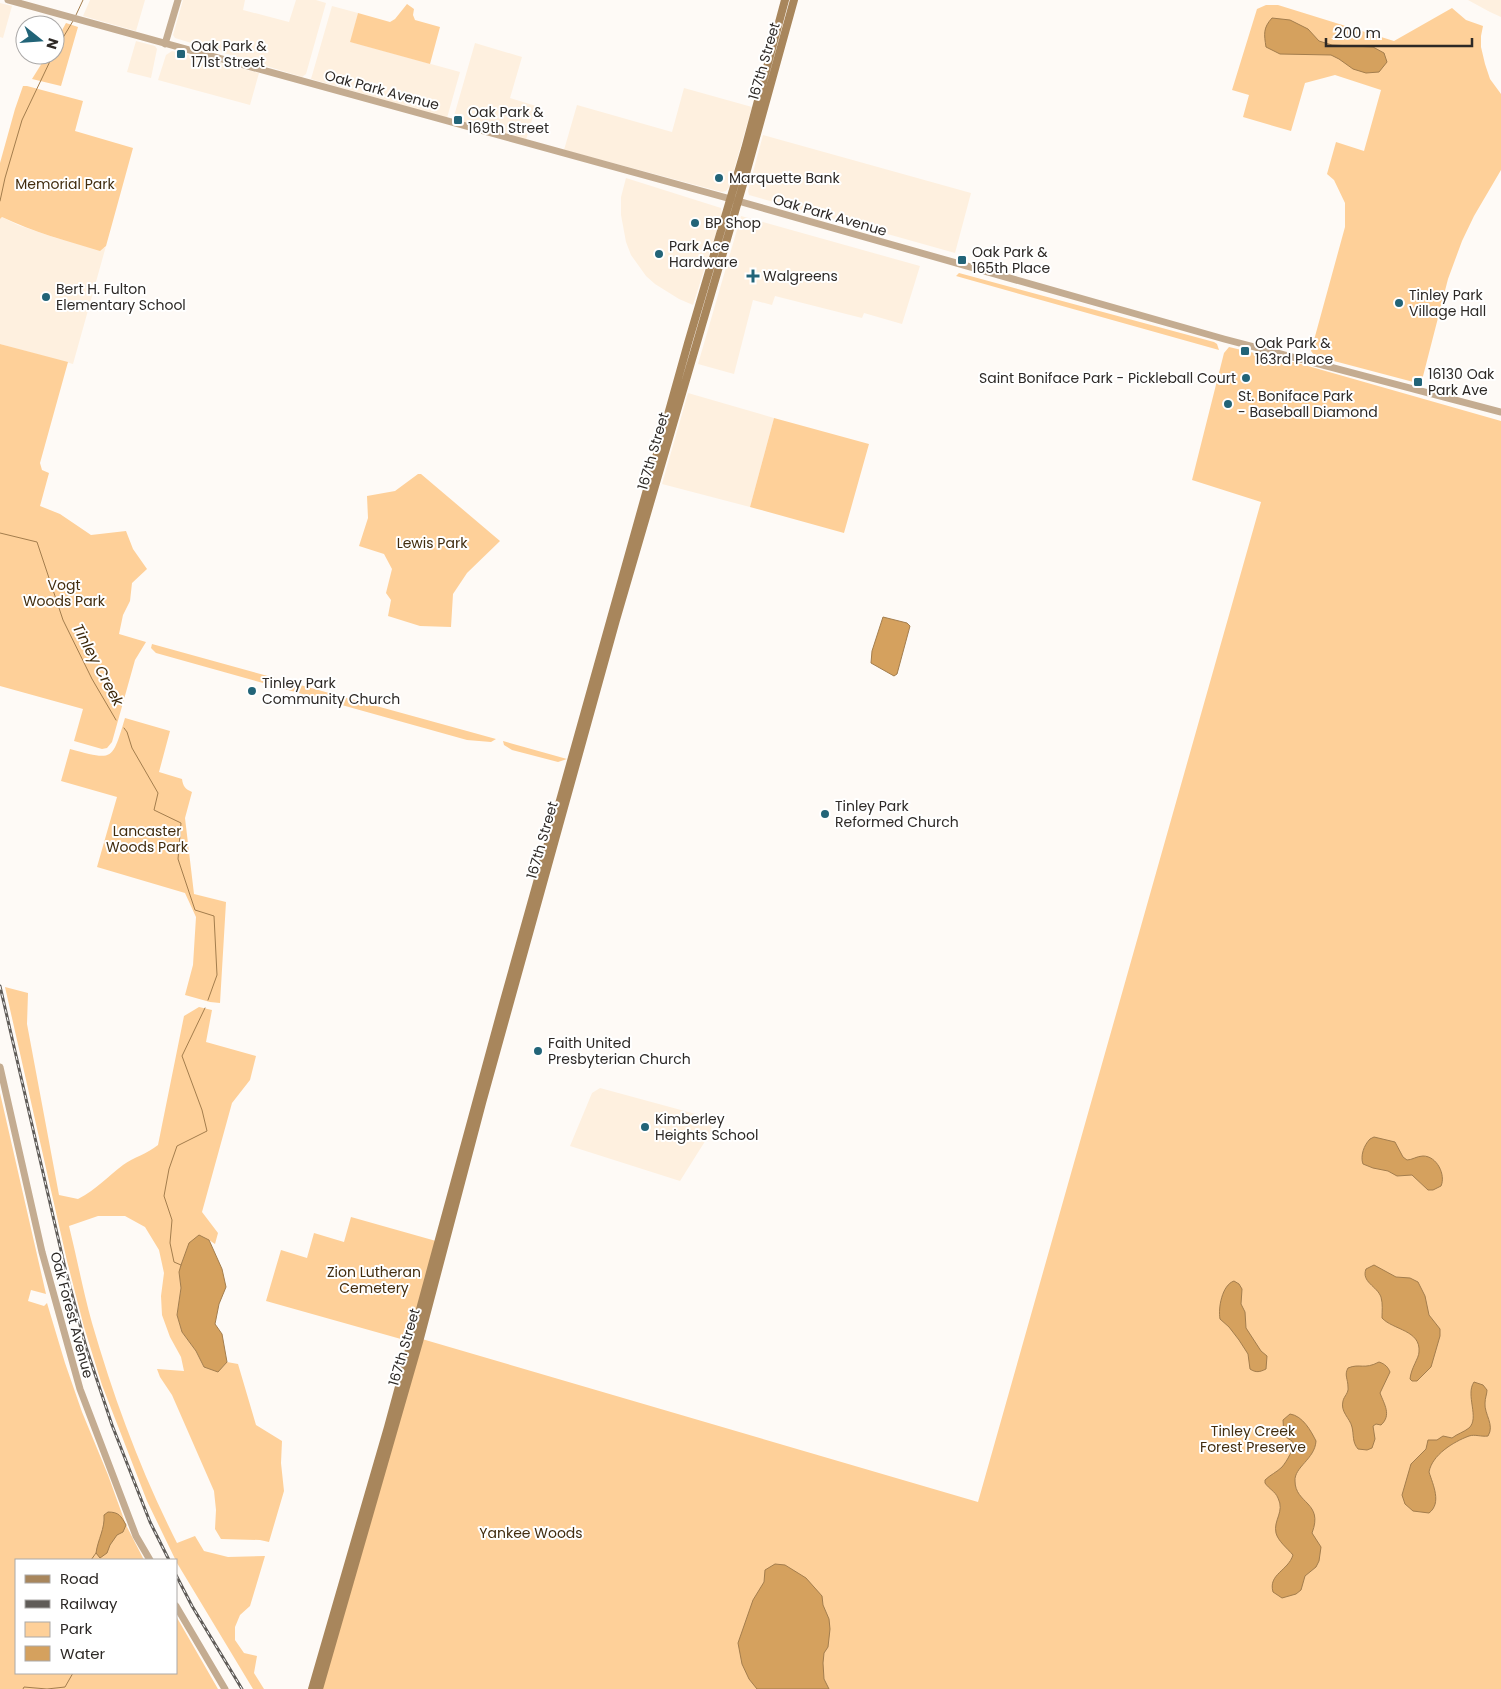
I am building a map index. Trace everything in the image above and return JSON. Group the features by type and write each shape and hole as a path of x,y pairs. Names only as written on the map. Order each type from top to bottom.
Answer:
{"main road":[{"name":"167th Street","path":"319,1689 419,1342 482,1103 734,200 785,0"},
{"name":"167th Street","path":"312,1689 388,1427 508,986 686,351 794,0"}],"street":[{"name":"Oak Park Avenue","path":"8,0 734,200 1224,339 1501,412"},
{"path":"165,44 178,0"},
{"name":"Oak Forest Avenue","path":"0,1068 42,1252 80,1389 136,1536 149,1559"},
{"path":"178,1609 225,1689"}],"shaded area":[{"path":"90,0 145,0 136,31 83,16"},
{"path":"183,0 245,0 243,10 289,22 296,0 316,0 326,3 306,74 302,77 175,38 173,35"},
{"path":"1468,0 1501,0 1501,17 1490,12"},
{"path":"0,3 12,6 3,38 0,37"},
{"path":"332,6 358,13 351,42 460,72 447,118 311,79"},
{"path":"136,41 155,46 157,49 151,78 127,72"},
{"path":"475,43 522,57 510,98 536,106 526,140 457,121 454,116"},
{"path":"172,51 259,73 250,105 158,80 166,55"},
{"path":"684,88 752,107 729,187 726,191 722,192 564,150 577,105 672,132"},
{"path":"763,135 971,193 955,253 749,195 748,191"},
{"path":"626,178 721,208 722,214 693,305 679,299 655,284 646,276 631,255 626,242 621,215 621,197"},
{"path":"741,216 920,266 902,324 864,313 862,318 775,296 772,305 753,300 734,374 698,364"},
{"name":"Bert H. Fulton Elementary School","path":"2,217 18,225 56,238 105,248 106,246 73,364 0,344 0,219"},
{"path":"688,393 774,418 750,507 662,484"},
{"name":"Kimberley Heights School","path":"600,1088 714,1119 709,1135 680,1181 570,1146 592,1093"}],"green space":[{"path":"407,4 414,9 413,15 415,20 440,27 430,64 350,42 358,13 390,22 395,19"},
{"path":"1266,5 1278,5 1394,41 1452,8 1466,20 1483,26 1481,47 1485,64 1490,79 1501,94 1501,170 1474,216 1462,241 1448,279 1421,384 1315,356 1311,351 1345,227 1345,203 1334,180 1327,174 1336,142 1364,151 1381,90 1335,75 1305,83 1291,131 1243,117 1249,95 1232,90 1257,9"},
{"path":"66,23 78,27 61,86 32,79 41,65 65,65"},
{"name":"Memorial Park","path":"23,86 83,101 75,131 133,148 106,246 100,251 38,232 2,217 0,219 0,163"},
{"path":"959,273 1214,342 1219,350 956,276"},
{"name":"Vogt Woods Park","path":"0,344 68,362 40,463 42,470 49,473 40,506 60,514 91,535 126,531 133,549 147,569 132,583 130,601 123,615 119,634 146,642 135,660 112,742 107,748 102,749 74,741 83,709 0,686"},
{"name":"Tinley Creek Forest Preserve","path":"1229,347 1301,364 1501,421 1501,1689 322,1689 422,1339 978,1502 1261,502 1192,480 1224,353"},
{"path":"774,418 869,444 844,533 750,507"},
{"name":"Lewis Park","path":"418,474 421,474 500,541 467,573 453,594 451,627 420,626 388,616 391,600 386,593 392,569 384,554 359,546 368,518 367,496 395,491"},
{"path":"152,644 496,739 491,742 467,740 156,653 151,648"},
{"name":"Lancaster Woods Park","path":"125,718 170,731 159,772 182,779 185,787 192,792 185,818 194,894 226,902 220,1003 185,995 193,965 196,917 185,893 97,867 117,797 61,781 70,749 95,755 103,756 109,754 117,743"},
{"path":"503,741 567,759 558,762 512,750 504,745"},
{"path":"5,987 28,993 27,1024 59,1195 78,1199 123,1165 158,1145 184,1016 199,1007 212,1010 206,1042 256,1056 250,1080 232,1103 202,1212 218,1233 215,1244 209,1240 179,1272 181,1288 177,1315 182,1332 196,1351 204,1367 218,1372 227,1362 238,1364 256,1425 282,1441 281,1463 284,1491 269,1542 221,1539 215,1529 214,1491 172,1395 157,1369 184,1371 181,1357 170,1337 162,1315 161,1296 164,1273 159,1250 145,1227 125,1216 98,1216 69,1226 100,1351 129,1435 177,1543 195,1536 204,1551 228,1557 265,1556 250,1606 240,1615 235,1627 235,1640 244,1653 257,1656 254,1673 264,1689 253,1689 178,1565 178,1559 175,1559 147,1501 102,1385 84,1327 67,1261"},
{"path":"0,1093 46,1294 31,1290 28,1301 44,1306 47,1303 82,1412 126,1525 143,1559 15,1559 15,1674 178,1674 178,1619 218,1689 0,1689"},
{"name":"Zion Lutheran Cemetery","path":"351,1217 436,1241 408,1341 266,1301 281,1250 307,1258 314,1233 344,1242"}],"water":[{"path":"1272,18 1290,20 1308,29 1319,41 1332,45 1373,47 1384,53 1387,62 1379,72 1366,73 1353,69 1331,55 1280,54 1266,47 1265,31"},
{"path":"883,617 907,623 910,626 897,674 894,676 871,663 872,651"},
{"path":"1374,1137 1395,1142 1403,1157 1407,1160 1423,1156 1432,1159 1441,1172 1441,1186 1428,1190 1412,1175 1397,1176 1388,1171 1363,1164 1362,1154 1364,1147"},
{"path":"199,1235 209,1240 222,1269 226,1287 219,1304 215,1324 222,1334 227,1362 218,1372 204,1367 196,1351 182,1332 177,1315 181,1288 179,1272 189,1243"},
{"path":"1374,1265 1396,1277 1410,1278 1418,1282 1425,1296 1429,1315 1440,1329 1440,1336 1431,1367 1417,1381 1410,1379 1419,1354 1416,1339 1382,1318 1381,1297 1367,1281 1365,1273 1366,1269"},
{"path":"1234,1281 1242,1289 1241,1304 1245,1312 1246,1328 1261,1351 1267,1356 1266,1369 1262,1371 1256,1372 1250,1369 1248,1354 1229,1327 1220,1319 1220,1303 1224,1292 1226,1287"},
{"path":"1379,1362 1386,1366 1390,1372 1380,1393 1387,1413 1381,1425 1376,1424 1373,1426 1375,1439 1372,1448 1367,1450 1358,1449 1354,1441 1351,1424 1342,1405 1348,1389 1347,1370 1352,1367 1370,1366"},
{"path":"1474,1382 1483,1385 1487,1390 1485,1407 1490,1424 1490,1432 1488,1436 1474,1435 1456,1442 1434,1460 1429,1472 1436,1499 1433,1509 1429,1513 1413,1511 1405,1504 1402,1495 1411,1464 1426,1449 1428,1440 1437,1440 1443,1436 1452,1438 1469,1428 1473,1418 1471,1393"},
{"path":"1290,1414 1303,1421 1316,1441 1312,1453 1298,1471 1295,1481 1299,1494 1312,1509 1315,1523 1312,1533 1321,1547 1319,1561 1316,1567 1305,1576 1301,1590 1296,1594 1282,1598 1273,1592 1273,1581 1293,1555 1277,1536 1276,1524 1280,1512 1280,1503 1265,1483 1265,1480 1282,1467 1291,1451 1293,1444 1292,1441 1284,1436 1283,1420"},
{"path":"108,1512 119,1515 126,1525 123,1532 117,1535 110,1545 107,1553 100,1558 96,1553 104,1515"},
{"path":"775,1564 785,1565 806,1578 822,1596 830,1629 828,1647 824,1653 823,1663 824,1679 829,1689 757,1689 749,1679 742,1664 738,1643 753,1600 764,1582 765,1570"}],"waterway":[{"name":"Tinley Creek","path":"76,15 83,0"},
{"name":"Tinley Creek","path":"65,34 73,21"},
{"name":"Tinley Creek","path":"0,201 22,120 48,65"},
{"name":"Tinley Creek","path":"0,533 37,542 63,620 92,679 116,720"},
{"name":"Tinley Creek","path":"124,728 132,748 158,793 154,810 181,823 178,859 195,910 214,916 217,975 208,1000"},
{"name":"Tinley Creek","path":"181,1265 174,1262 170,1243 172,1220 164,1196 169,1169 177,1146 207,1131 202,1110 182,1056 205,1008"},
{"path":"92,1559 96,1553"},
{"path":"23,1689 24,1687 47,1689 65,1687 72,1674"}],"railway":[{"path":"0,986 65,1268 86,1347 112,1425 150,1522 168,1559"},
{"path":"178,1579 192,1606 242,1689"}],"place":[{"name":"Oak Park & 171st Street","path":"181,54"},
{"name":"Oak Park & 169th Street","path":"458,120"},
{"name":"Marquette Bank","path":"719,178"},
{"name":"BP Shop","path":"695,223"},
{"name":"Park Ace Hardware","path":"659,254"},
{"name":"Oak Park & 165th Place","path":"962,260"},
{"name":"Walgreens","path":"753,276"},
{"name":"Bert H. Fulton Elementary School","path":"46,297"},
{"name":"Tinley Park Village Hall","path":"1399,303"},
{"name":"Oak Park & 163rd Place","path":"1245,351"},
{"name":"Saint Boniface Park - Pickleball Court","path":"1246,378"},
{"name":"16130 Oak Park Ave","path":"1418,382"},
{"name":"St. Boniface Park - Baseball Diamond","path":"1228,404"},
{"name":"Tinley Park Community Church","path":"252,691"},
{"name":"Tinley Park Reformed Church","path":"825,814"},
{"name":"Faith United Presbyterian Church","path":"538,1051"},
{"name":"Kimberley Heights School","path":"645,1127"}],"park label":[{"name":"Yankee Woods","path":"531,1533"}]}
